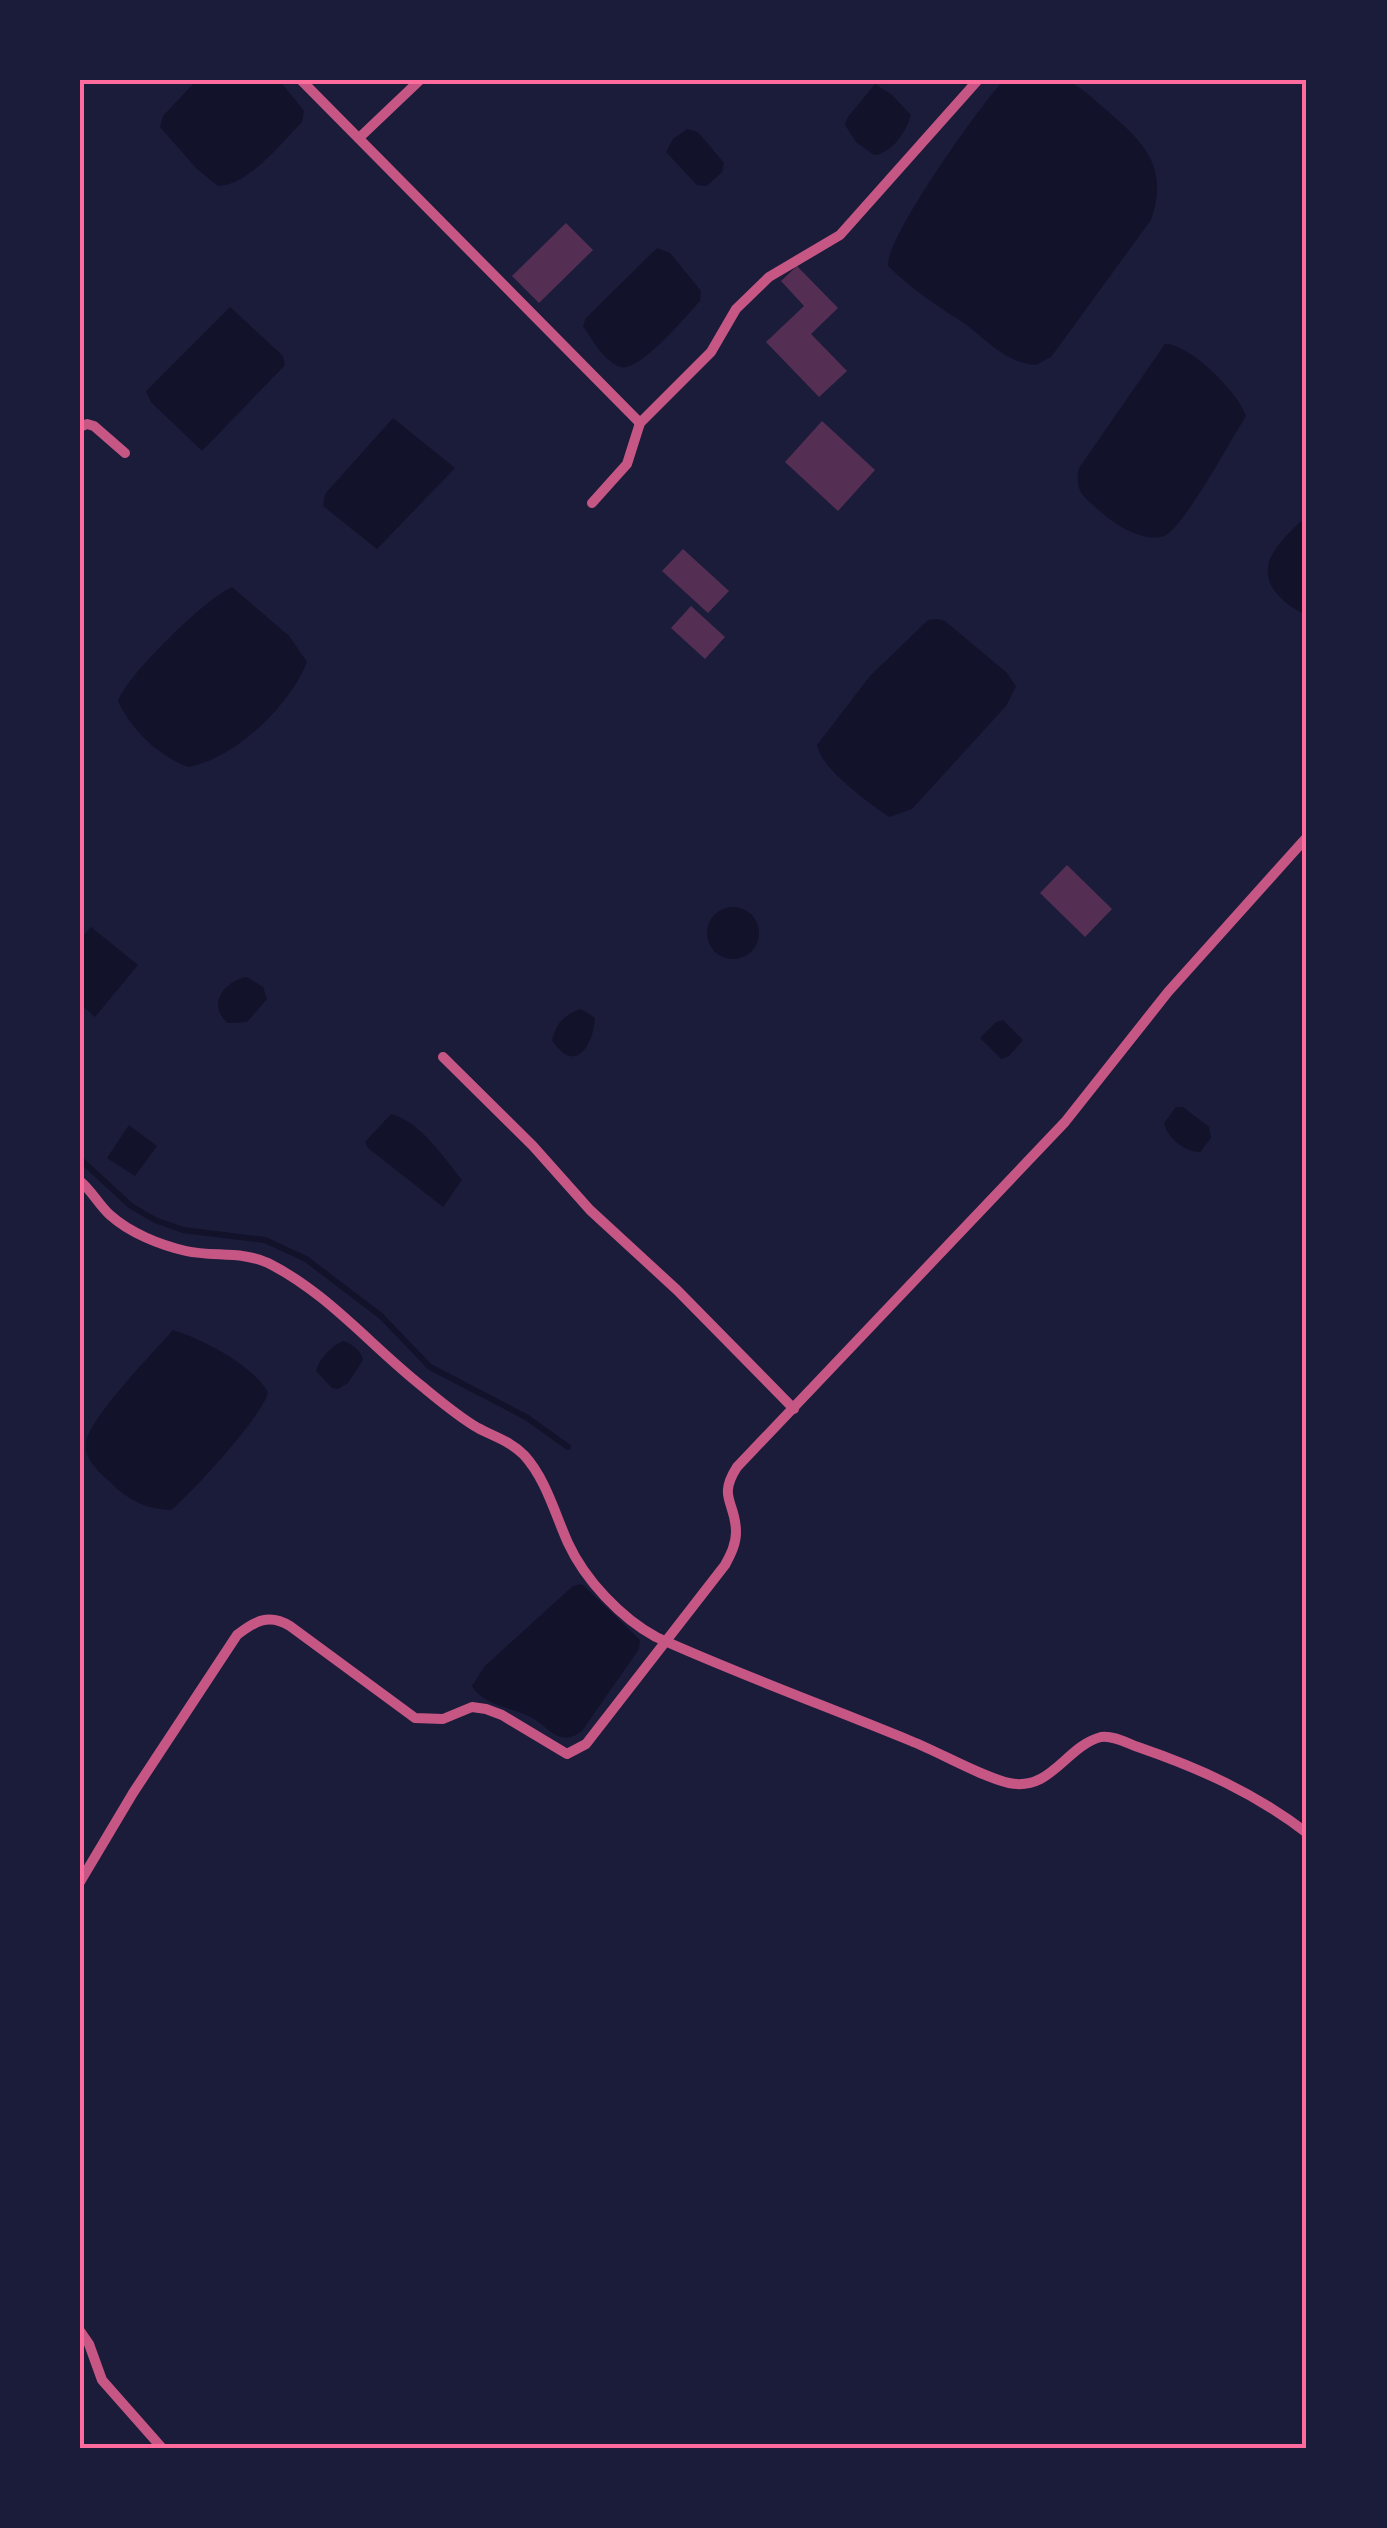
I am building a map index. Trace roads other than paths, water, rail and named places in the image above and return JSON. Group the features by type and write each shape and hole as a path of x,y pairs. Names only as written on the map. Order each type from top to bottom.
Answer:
{"street":[{"path":"301,80 640,423"},
{"path":"359,138 420,80"},
{"path":"592,503 628,464 640,423 711,352 736,308 769,277 840,236 978,80"},
{"path":"80,428 94,426 125,453"},
{"path":"80,1882 133,1793 237,1635 258,1620 282,1621 290,1626 414,1718 443,1718 472,1707 502,1715 567,1754 577,1752 602,1728 711,1586 733,1550 736,1535 726,1492 728,1480 737,1467 1065,1122 1168,992 1307,837"},
{"path":"443,1057 533,1146 590,1210 677,1290 794,1409"},
{"path":"80,1181 111,1216 136,1233 187,1252 235,1254 264,1261 290,1276 326,1301 423,1387 476,1426 509,1442 526,1457 541,1480 571,1549 598,1588 638,1627 666,1642 1004,1782 1024,1786 1038,1781 1087,1744 1109,1737 1223,1780 1261,1800 1307,1833"},
{"path":"80,2331 102,2380 162,2448"}],"waterway":[{"path":"80,1159 131,1206 155,1220 183,1230 265,1240 306,1259 381,1316 430,1367 526,1417 568,1447"}]}
